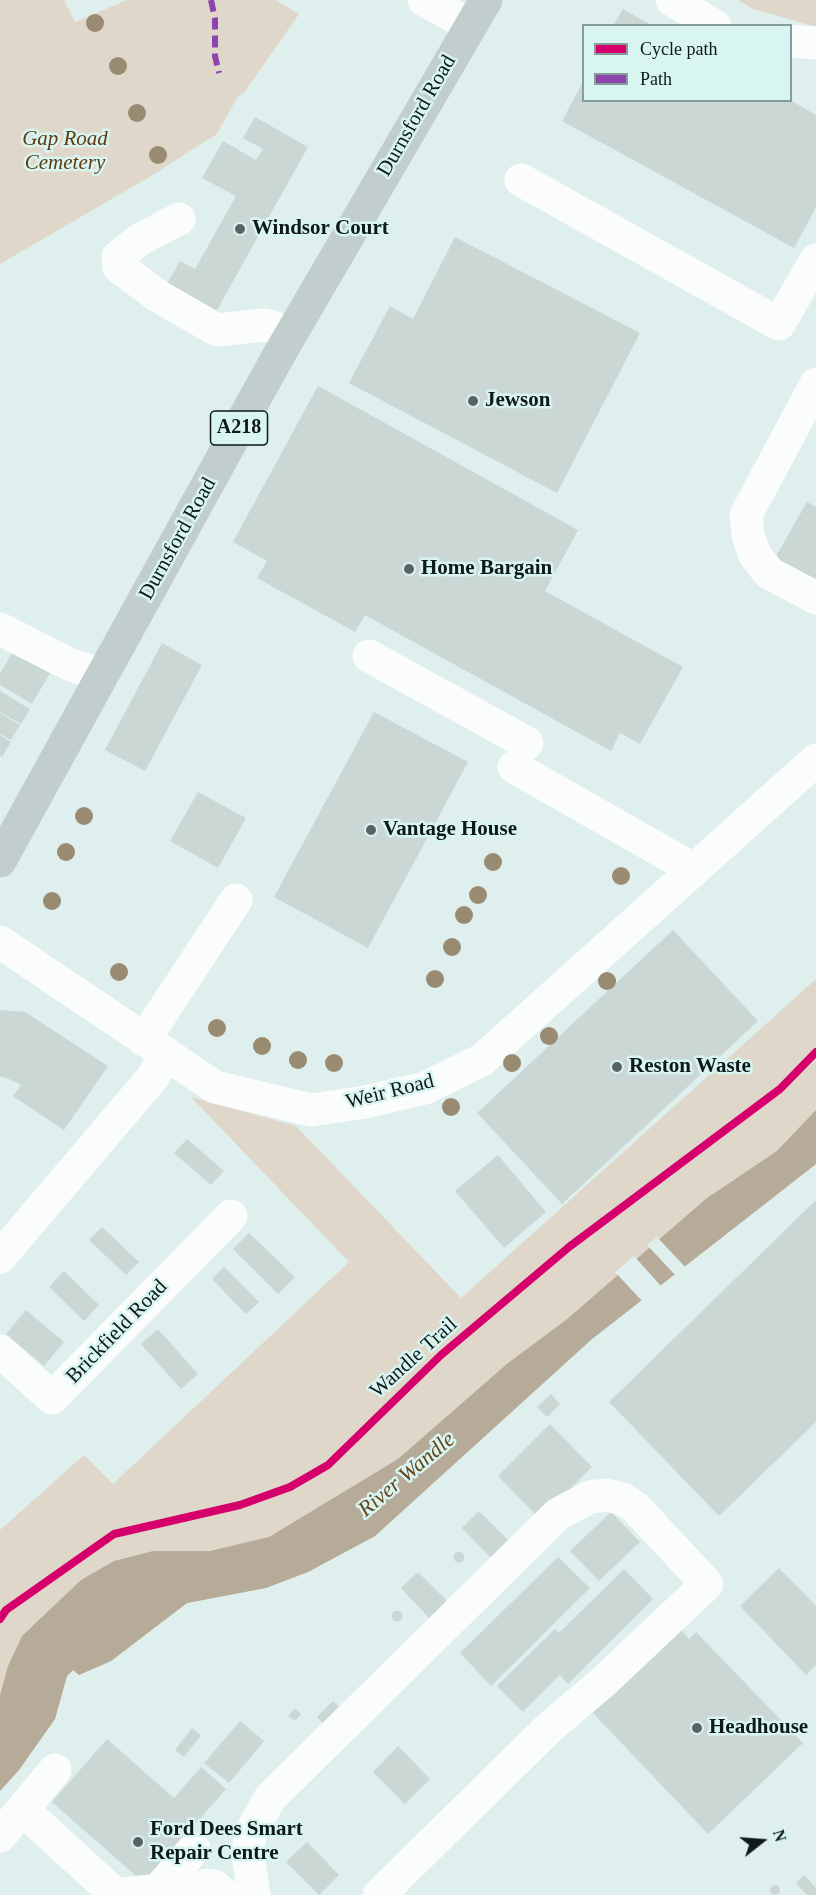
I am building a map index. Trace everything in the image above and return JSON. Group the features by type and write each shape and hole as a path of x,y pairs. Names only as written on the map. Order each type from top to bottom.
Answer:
{"main road":[{"name":"Durnsford Road","path":"0,861 292,333 478,13"}],"street":[{"path":"424,0 478,13"},
{"path":"672,0 712,24"},
{"path":"792,42 816,43"},
{"path":"521,180 779,324 816,260"},
{"path":"179,219 139,240 118,257 119,267 158,296 217,330 265,325 292,333"},
{"path":"816,384 746,514 748,535 755,555 769,573 816,598"},
{"path":"0,629 71,665 103,675"},
{"path":"369,656 693,870"},
{"name":"Weir Road","path":"0,942 215,1087 311,1110 365,1102 425,1088 482,1060 816,760"},
{"path":"0,1257 153,1077 155,1048 236,900"},
{"name":"Brickfield Road","path":"0,1351 52,1398 231,1216"},
{"path":"254,1895 248,1855 250,1834 270,1798 558,1514 590,1497 607,1495 622,1499 636,1508 707,1584 602,1683 550,1727 379,1895"},
{"path":"0,1836 55,1770"},
{"path":"23,1810 116,1895 158,1890 194,1849"},
{"path":"189,1895 207,1885 214,1886 223,1894"}],"green space":[{"name":"Gap Road Cemetery","path":"0,0 64,0 75,22 127,0 276,0 299,14 244,93 238,96 217,134 151,176 0,264"},
{"path":"738,0 816,0 816,27 753,9"},
{"path":"816,979 816,1164 592,1339 375,1536 308,1572 266,1588 187,1603 111,1661 79,1675 73,1670 67,1676 55,1719 19,1770 0,1791 0,1530 84,1455 113,1484 349,1262 191,1097 296,1126 461,1298"}],"water":[{"name":"River Wandle","path":"816,1110 816,1164 592,1339 375,1536 308,1572 266,1588 187,1603 111,1661 79,1675 73,1670 67,1676 55,1719 19,1770 0,1791 0,1695 8,1666 22,1636 81,1580 114,1561 153,1551 210,1551 269,1537 398,1459 508,1363 566,1320 707,1198 777,1151"}],"pier":[{"path":"657,1237 687,1269 676,1276 647,1245"},
{"path":"634,1256 661,1286 642,1301 615,1272"}],"building":[{"path":"623,9 649,24 614,24"},
{"path":"582,84 582,102 792,101 816,115 816,207 794,248 562,121"},
{"name":"Windsor Court","path":"255,117 308,147 212,319 163,291 180,261 195,269 236,196 202,178 223,141 256,160 263,149 243,138"},
{"path":"455,237 640,333 557,493 349,383 390,306 413,319"},
{"name":"Home Bargain","path":"318,386 578,530 545,591 683,667 640,744 620,733 611,751 365,615 355,632 257,578 267,561 233,542"},
{"path":"807,502 816,507 816,588 772,563"},
{"path":"162,643 202,665 145,771 105,750"},
{"path":"13,651 50,673 32,704 0,685 0,674"},
{"path":"0,691 30,709 21,724 0,712"},
{"name":"Vantage House","path":"374,712 468,762 368,948 274,897"},
{"path":"0,713 20,725 11,740 0,734"},
{"path":"0,735 11,742 2,757 0,756"},
{"path":"198,792 246,818 218,868 170,841"},
{"name":"Reston Waste","path":"673,930 758,1021 562,1204 477,1113"},
{"path":"0,1010 25,1012 108,1066 64,1130 13,1096 21,1085 0,1077"},
{"path":"187,1139 224,1171 211,1185 174,1153"},
{"path":"498,1155 546,1212 504,1248 455,1191"},
{"path":"816,1200 816,1422 719,1516 609,1402"},
{"path":"102,1227 139,1262 126,1275 89,1240"},
{"path":"249,1233 295,1277 278,1294 233,1249"},
{"path":"224,1267 259,1302 246,1314 212,1279"},
{"path":"64,1271 99,1305 84,1321 49,1287"},
{"path":"26,1310 64,1342 44,1366 6,1334"},
{"path":"158,1329 198,1374 181,1389 141,1344"},
{"path":"551,1394 560,1404 547,1417 537,1407"},
{"path":"550,1424 592,1467 540,1519 498,1476"},
{"path":"479,1511 509,1541 491,1558 462,1528"},
{"path":"611,1512 640,1542 599,1581 570,1551"},
{"path":"459,1551 465,1557 459,1563 453,1557"},
{"path":"558,1557 590,1588 491,1686 460,1653"},
{"path":"779,1568 816,1606 816,1665 806,1675 740,1606"},
{"path":"624,1569 653,1599 568,1684 560,1675 523,1712 497,1686 555,1629 559,1633"},
{"path":"418,1572 448,1602 430,1619 401,1588"},
{"path":"397,1610 403,1616 397,1622 391,1616"},
{"name":"Headhouse","path":"680,1628 689,1639 696,1632 803,1743 708,1834 592,1712"},
{"path":"333,1701 340,1708 324,1724 317,1717"},
{"path":"295,1708 301,1714 295,1721 288,1716"},
{"path":"240,1721 264,1741 229,1783 204,1763"},
{"path":"192,1728 201,1735 184,1757 175,1750"},
{"name":"Ford Dees Smart Repair Centre","path":"107,1739 174,1798 201,1767 226,1789 144,1883 52,1802"},
{"path":"398,1746 430,1779 405,1804 373,1772"},
{"path":"307,1842 339,1875 319,1895 286,1862"},
{"path":"804,1875 816,1888 816,1895 807,1895 796,1883"},
{"path":"775,1885 779,1886 779,1894 775,1895 771,1894 770,1890 771,1886"}],"marked path":[{"path":"211,0 215,19 215,56 219,73"}],"cycle path":[{"name":"Wandle Trail","path":"0,1619 6,1610 114,1534 240,1505 290,1487 328,1465 441,1355 569,1247 780,1089 816,1052"}],"place":[{"name":"Windsor Court","path":"240,229"},
{"name":"Jewson","path":"473,401"},
{"name":"Home Bargain","path":"409,569"},
{"name":"Vantage House","path":"371,830"},
{"name":"Reston Waste","path":"617,1067"},
{"name":"Headhouse","path":"697,1728"},
{"name":"Ford Dees Smart Repair Centre","path":"138,1842"}]}
